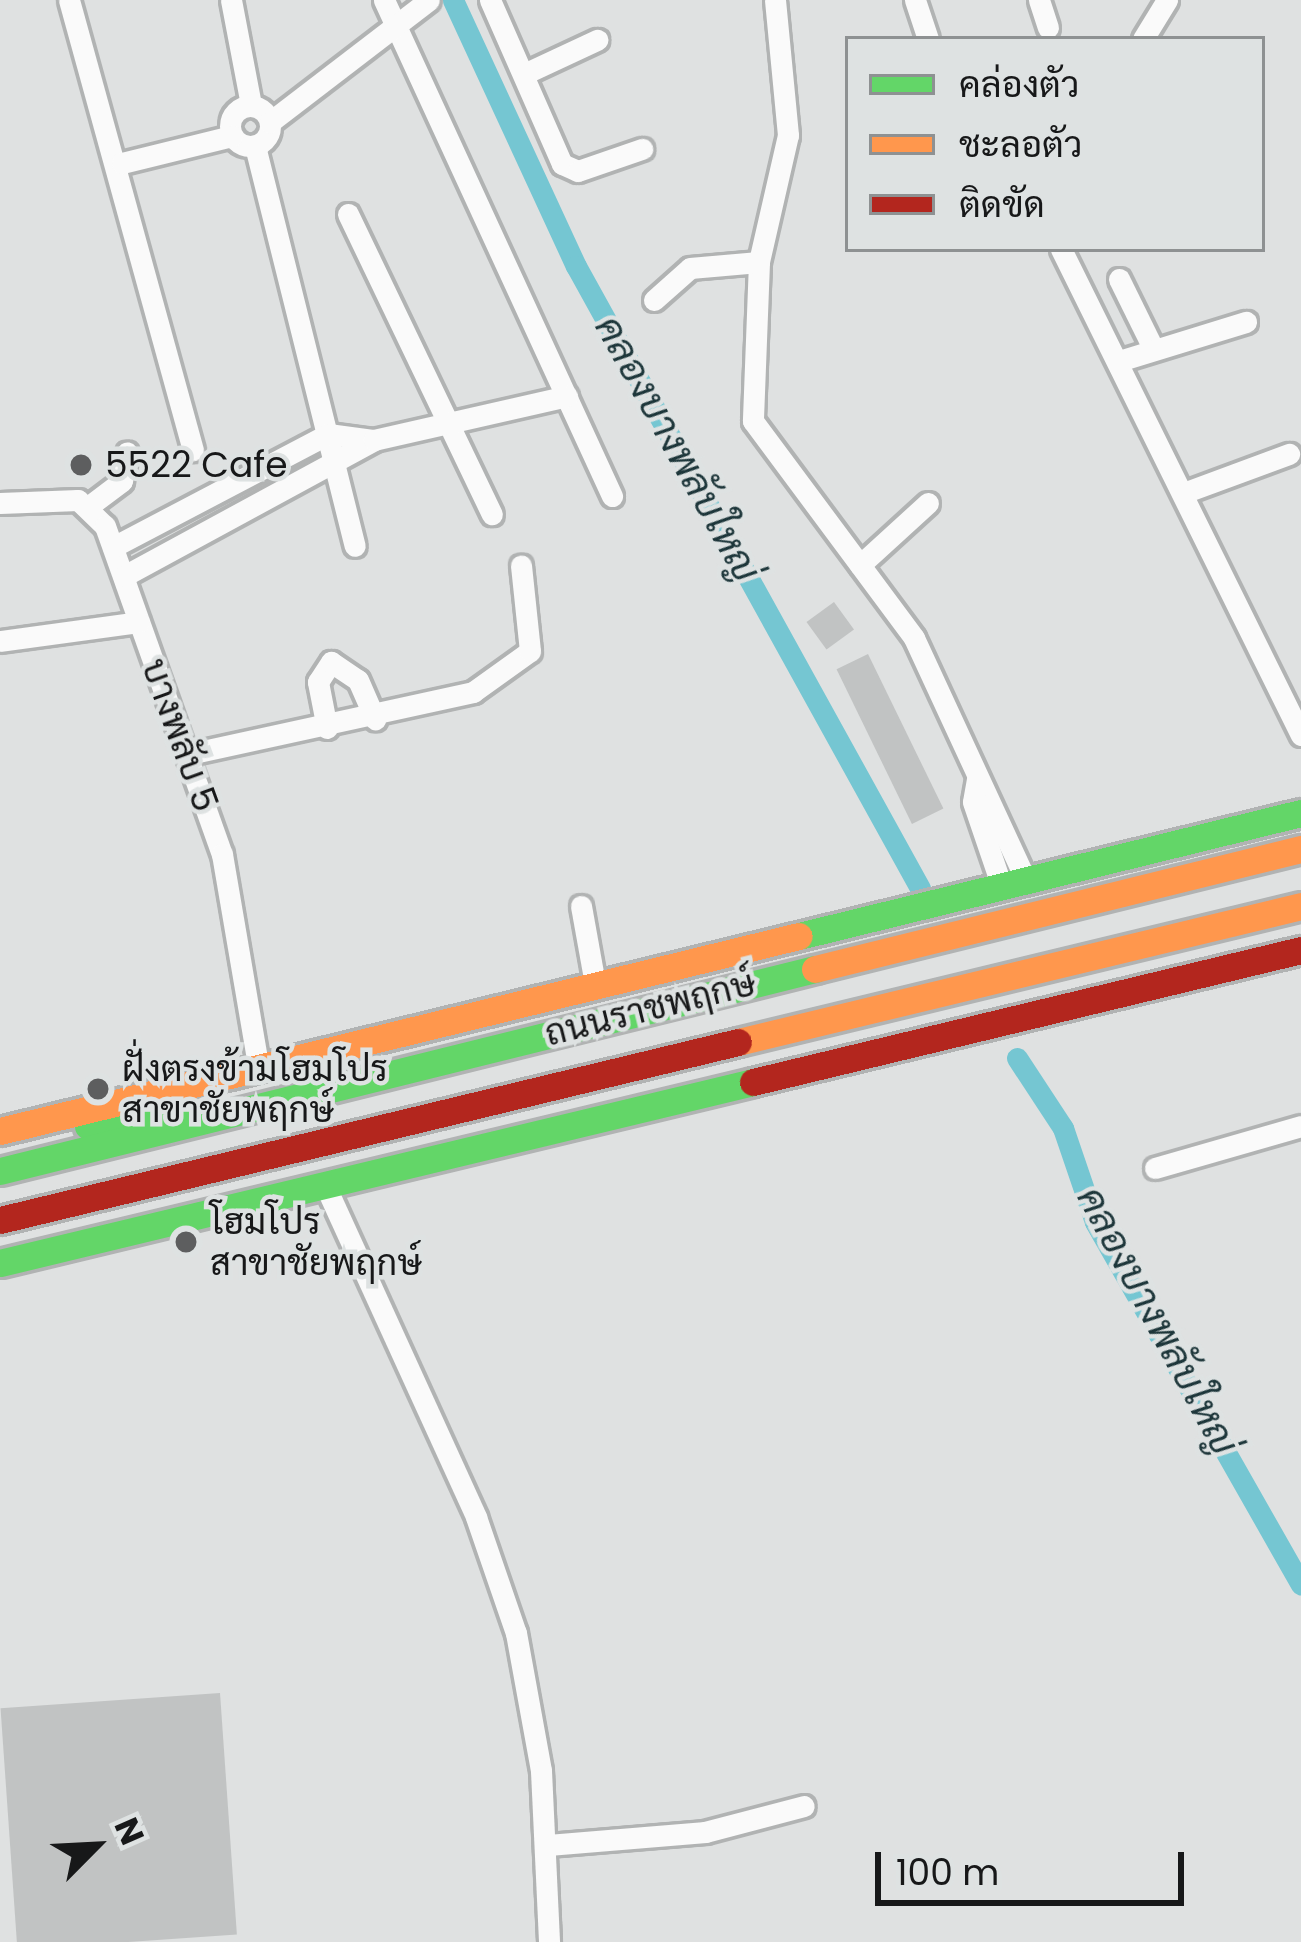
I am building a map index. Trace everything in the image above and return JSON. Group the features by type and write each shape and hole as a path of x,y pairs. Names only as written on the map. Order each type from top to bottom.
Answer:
{"main road":[{"name":"ถนนราชพฤกษ์","path":"0,1131 258,1064 1301,813"},
{"name":"ถนนราชพฤกษ์","path":"0,1171 1301,849"},
{"path":"854,957 1004,886"},
{"name":"ถนนราชพฤกษ์","path":"0,1220 1301,906"},
{"path":"0,1263 877,1046 1301,950"},
{"path":"877,1046 1062,961"},
{"path":"0,1144 140,1117 194,1124"}],"street":[{"path":"69,0 122,163 193,450"},
{"path":"231,0 250,105 270,122"},
{"path":"384,0 612,496"},
{"path":"355,545 255,146 270,122 429,0"},
{"path":"490,0 568,170 642,149"},
{"path":"775,0 788,135 759,262 753,421 914,638 977,779 973,802 1004,886"},
{"path":"915,0 927,36"},
{"path":"1039,0 1048,28"},
{"path":"1145,36 1167,0"},
{"path":"524,74 597,40"},
{"path":"232,136 234,113 250,105"},
{"path":"122,163 232,136 255,146"},
{"path":"348,214 492,514"},
{"path":"1063,252 1186,492 1301,735"},
{"path":"654,300 690,268 759,262"},
{"path":"1119,279 1151,344"},
{"path":"1119,361 1151,344 1246,322"},
{"path":"124,576 374,440 450,419 568,396"},
{"path":"113,548 328,434 374,440"},
{"path":"0,503 89,506 122,481 128,452"},
{"path":"1186,492 1289,454"},
{"path":"203,503 220,526"},
{"path":"860,565 928,503"},
{"name":"บางพลับ 5","path":"89,506 124,576 189,754 230,886 258,1064"},
{"path":"189,754 455,700 520,662 531,644 521,565"},
{"path":"0,641 139,622"},
{"path":"327,728 319,682 331,662 358,680 375,719"},
{"path":"581,906 595,984"},
{"path":"1155,1168 1301,1126"},
{"path":"324,1183 482,1531 524,1669 548,1845 549,1942"},
{"path":"548,1845 705,1832 804,1806"}],"building":[{"path":"834,602 854,630 826,649 806,622"},
{"path":"868,654 943,809 912,824 837,669"},
{"path":"220,1693 237,1934 128,1942 17,1942 1,1708"}],"waterway":[{"name":"คลองบางพลับใหญ่","path":"453,0 576,266 920,888"},
{"name":"คลองบางพลับใหญ่","path":"1017,1058 1063,1128 1095,1222 1301,1584"}],"traffic: fast":[{"path":"799,936 1301,813"},
{"path":"0,1171 815,969"},
{"path":"0,1263 753,1082"},
{"path":"88,1126 189,1123"}],"traffic: slow":[{"path":"815,969 1301,849"},
{"path":"738,1042 1301,906"},
{"path":"0,1131 799,936"}],"traffic: jam":[{"path":"753,1082 1301,950"},
{"path":"0,1220 738,1042"}],"place":[{"name":"5522 Cafe","path":"81,465"},
{"name":"ฝั่งตรงข้ามโฮมโปร สาขาชัยพฤกษ์","path":"98,1089"},
{"name":"โฮมโปร สาขาชัยพฤกษ์","path":"186,1242"}]}
